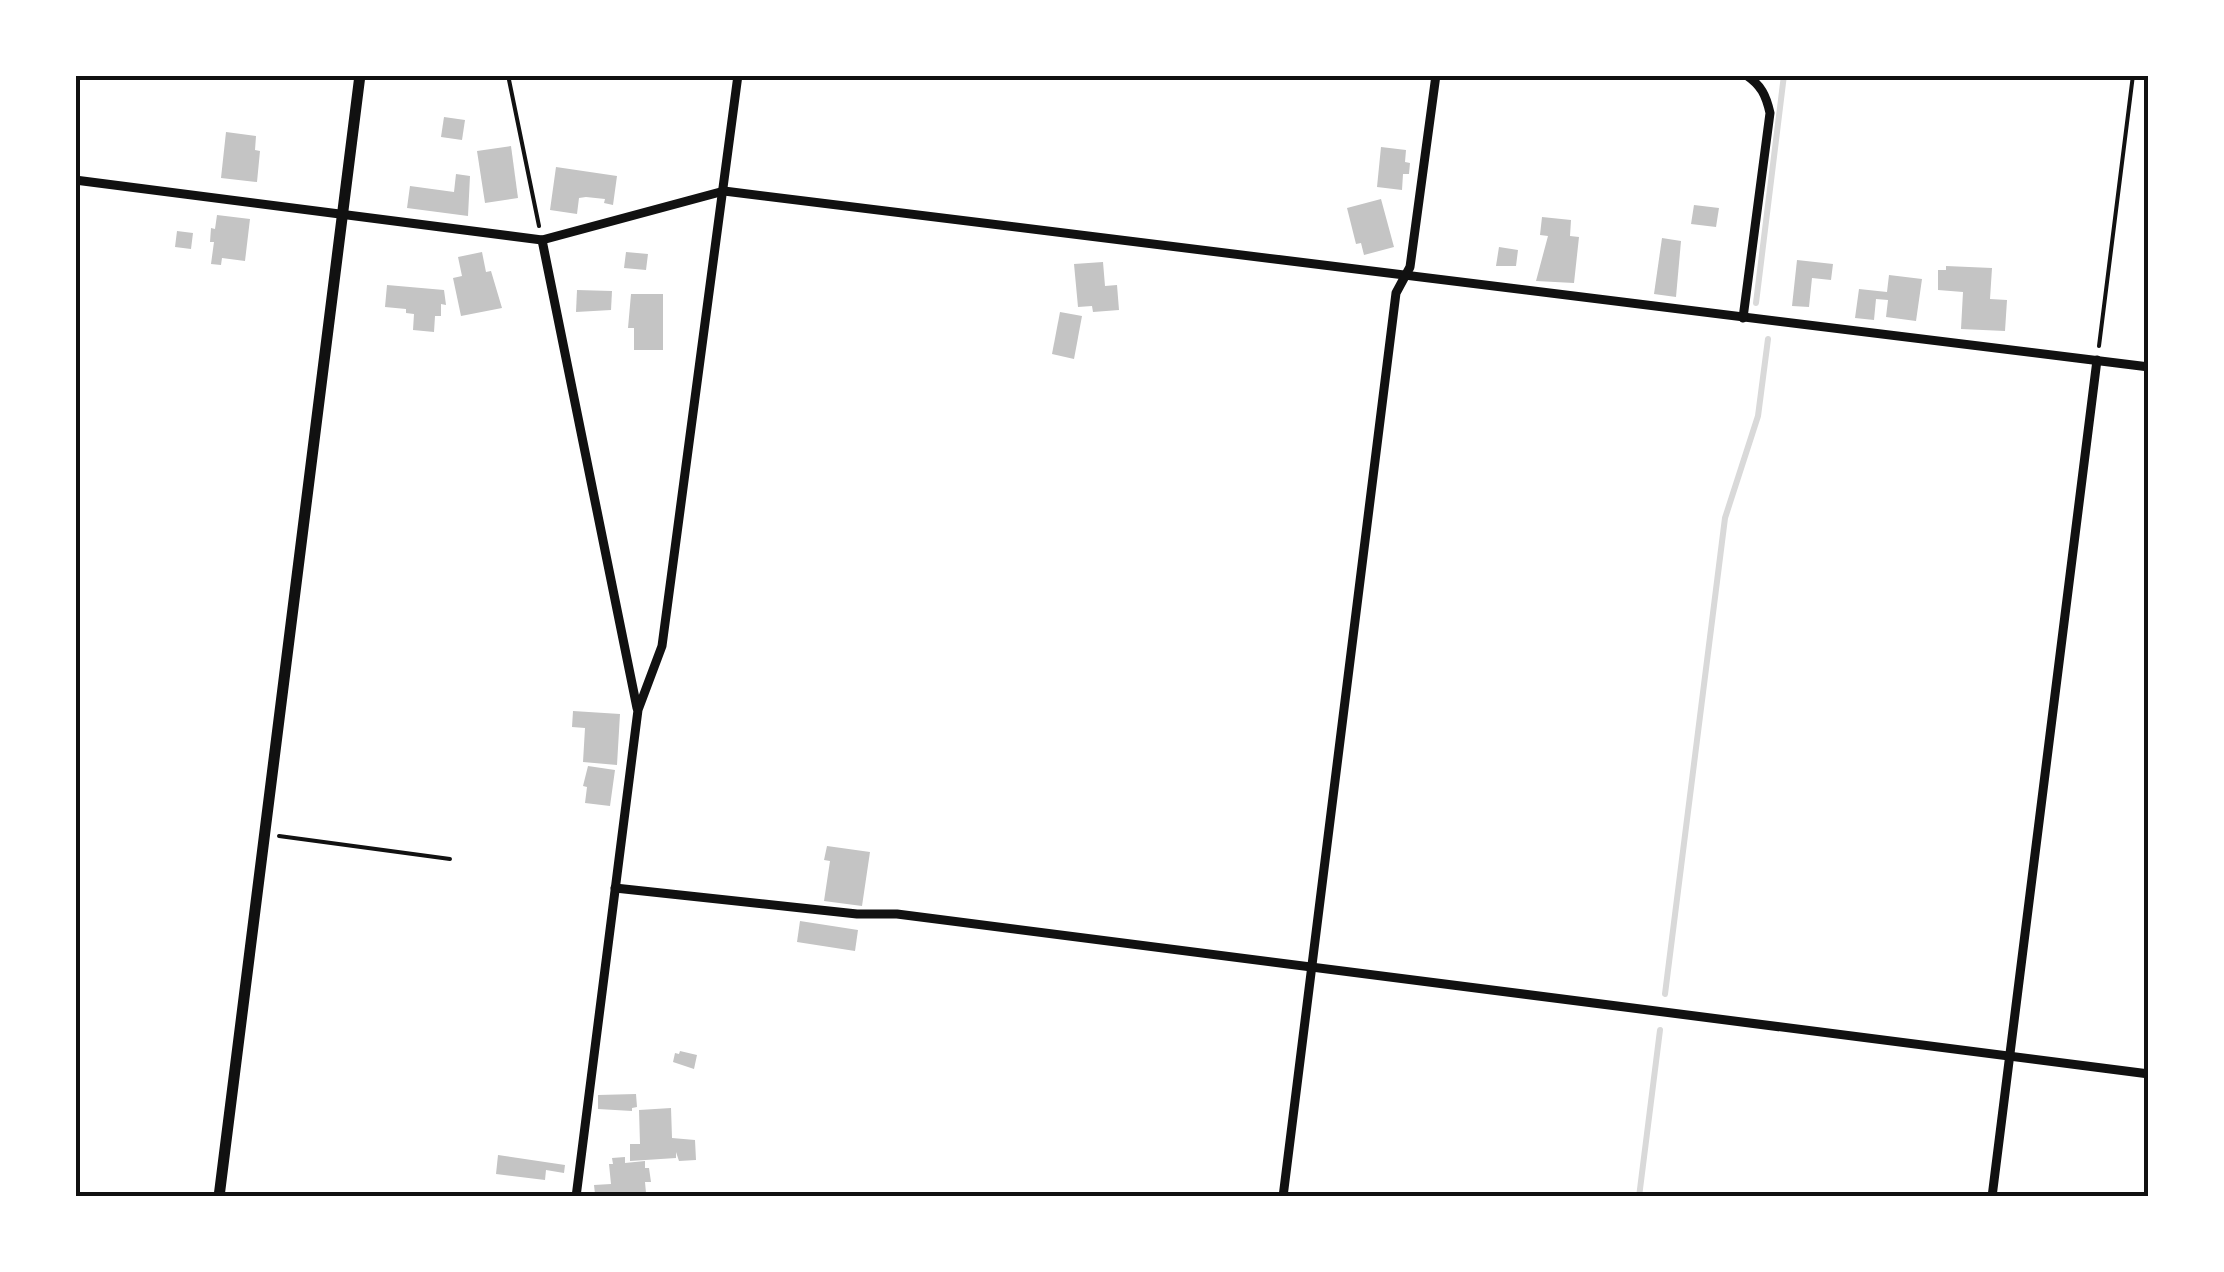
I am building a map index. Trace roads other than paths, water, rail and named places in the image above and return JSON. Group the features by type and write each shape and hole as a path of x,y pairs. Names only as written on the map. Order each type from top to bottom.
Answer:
{"street":[{"path":"219,1197 360,75"},
{"path":"576,1197 638,710 662,646 738,75"},
{"path":"1283,1197 1396,293 1410,267 1436,75"},
{"path":"1743,318 1770,113 1758,83 1746,75"},
{"path":"75,180 542,240 724,190 2149,368"},
{"path":"542,240 638,710"},
{"path":"1992,1197 2097,360"},
{"path":"614,888 857,914 897,914 2149,1074"}],"waterway":[{"path":"1756,303 1784,75"},
{"path":"1665,994 1725,518 1758,416 1768,339"},
{"path":"1639,1197 1660,1030"}]}
